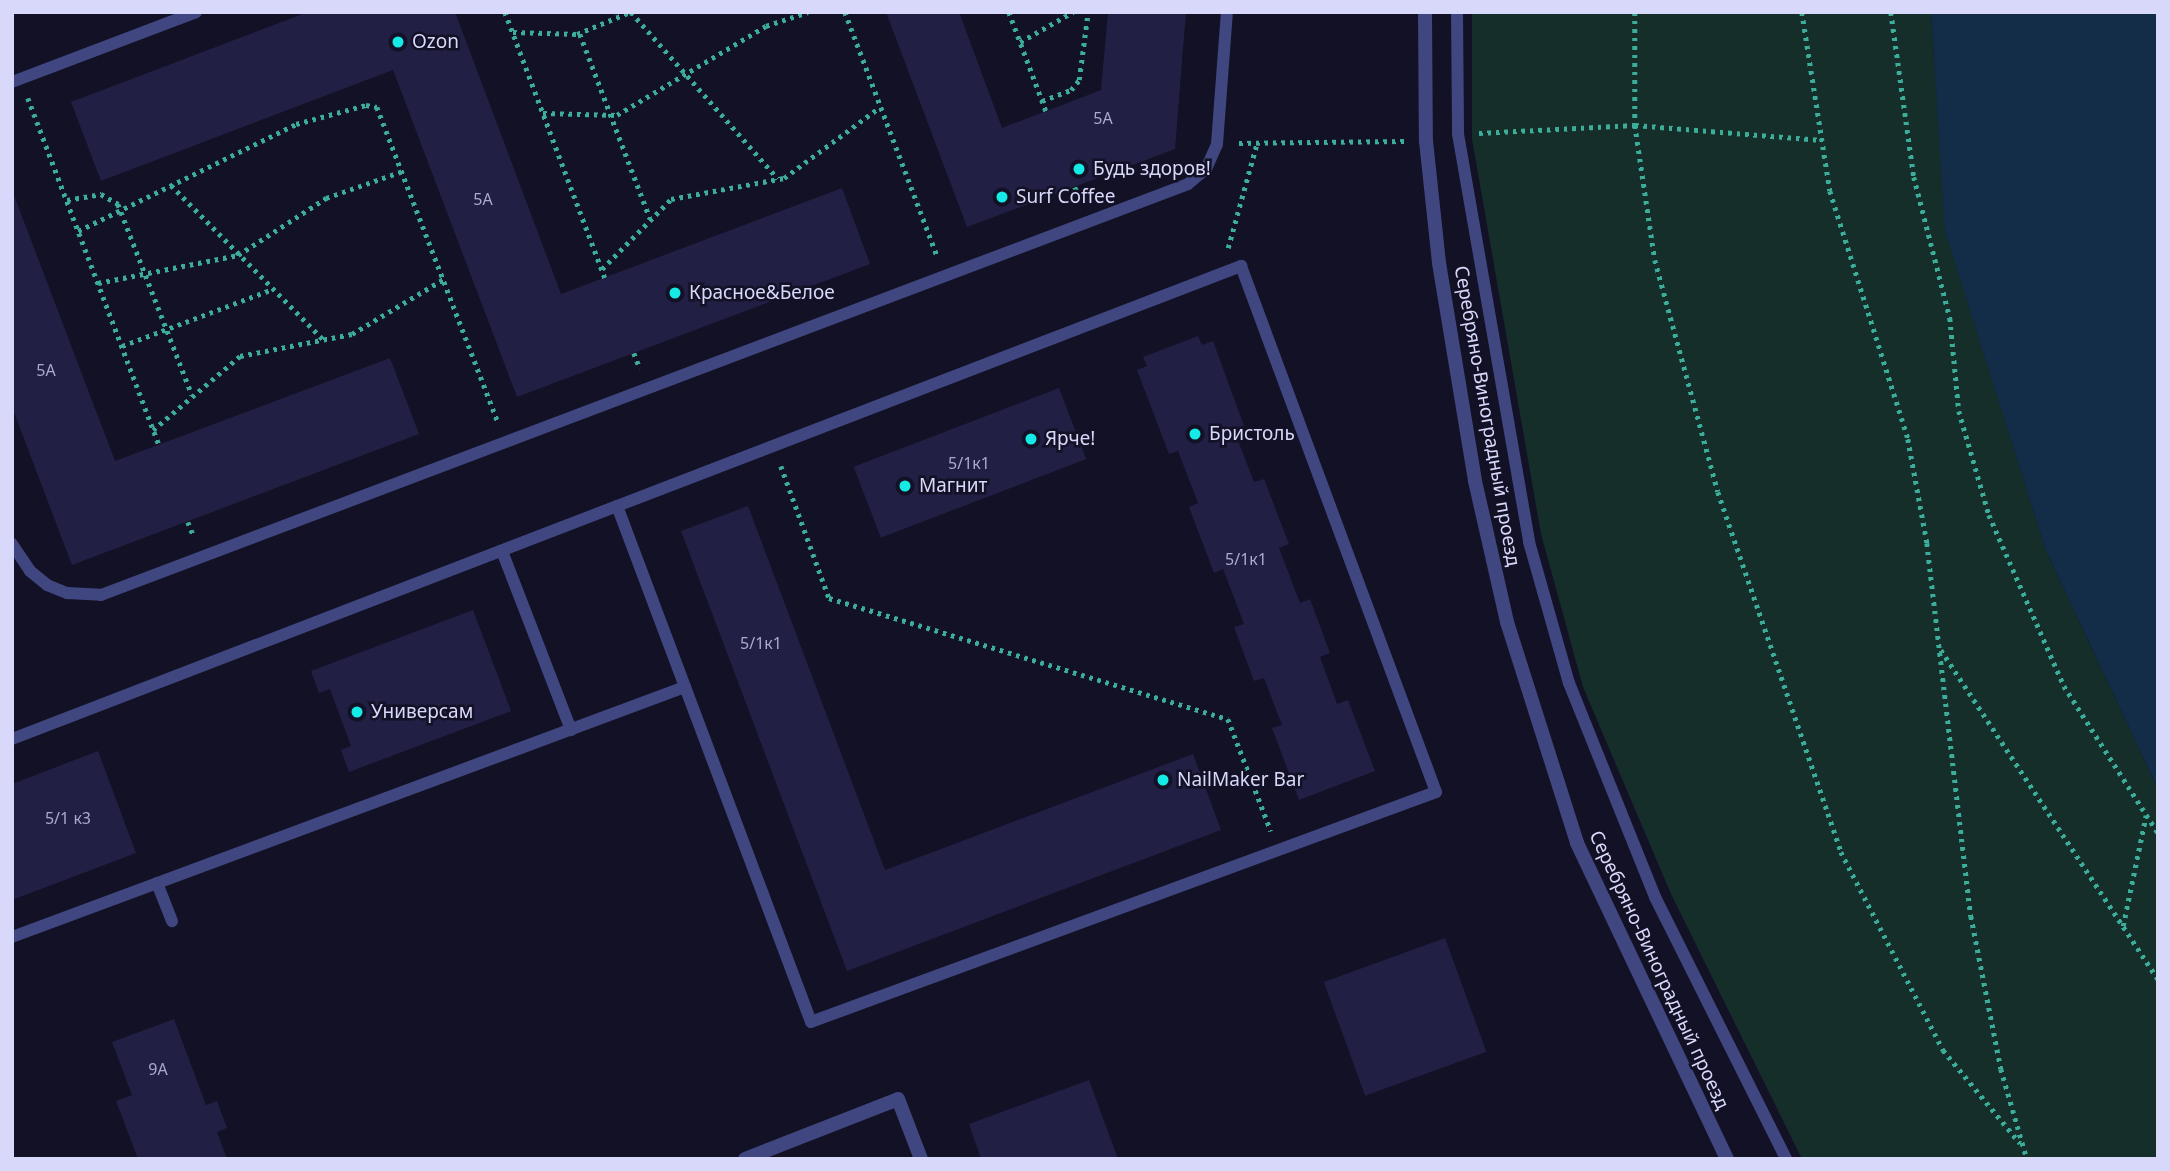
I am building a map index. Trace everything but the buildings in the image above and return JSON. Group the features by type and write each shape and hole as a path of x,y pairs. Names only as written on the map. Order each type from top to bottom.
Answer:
{"street":[{"name":"Серебряно-Виноградный проезд","path":"1425,12 1426,141 1439,262 1475,481 1507,622 1577,843 1727,1159"},
{"path":"745,1159 898,1099 921,1159"}],"lane":[{"path":"16,80 196,12"},
{"path":"12,544 30,571 47,584 67,593 101,595 1188,184 1206,169 1217,144 1227,12"},
{"path":"1457,12 1458,134 1529,542 1569,683 1655,897 1786,1159"},
{"path":"12,739 1241,266 1436,792 811,1022 618,506"},
{"path":"502,551 571,730"},
{"path":"12,937 685,687"},
{"path":"157,883 172,921"}],"path":[{"path":"505,12 605,278"},
{"path":"513,32 580,34 630,12 779,180"},
{"path":"543,113 611,117 766,26 808,12"},
{"path":"845,12 944,277"},
{"path":"1009,12 1046,111"},
{"path":"1020,42 1073,12"},
{"path":"1042,101 1071,90 1079,80 1088,12"},
{"path":"1635,12 1635,125 1655,260 1717,492 1841,852 1943,1050 2020,1143"},
{"path":"1802,12 1830,191 1908,439 1940,648 1971,916 2020,1143 2027,1159"},
{"path":"1891,12 1914,177 1950,318 1959,411 1989,515 2064,686 2158,833"},
{"path":"580,34 650,218"},
{"path":"16,80 66,200 159,445"},
{"path":"78,231 296,124 366,105 380,112 505,442"},
{"path":"602,269 650,218 677,197 779,180 880,107"},
{"path":"1458,134 1635,125 1821,139"},
{"path":"1217,144 1426,141"},
{"path":"1220,274 1257,143"},
{"path":"98,283 238,255 326,198 403,170"},
{"path":"171,185 324,340"},
{"path":"66,200 101,194 121,209 191,395"},
{"path":"153,430 240,356 324,340 370,327 444,279"},
{"path":"122,346 273,289"},
{"path":"774,446 829,598 1228,719 1279,851"},
{"path":"1940,648 2158,979"},
{"path":"2123,927 2146,815"}],"green space":[{"path":"1472,12 1931,12 1946,231 2046,551 2158,789 2158,1159 1802,1159 1671,894 1583,687 1541,534 1472,139"}],"water":[{"path":"1931,12 2158,12 2158,789 2046,551 1945,231"}],"place":[{"name":"Ozon","path":"398,42"},
{"name":"Будь здоров!","path":"1079,169"},
{"name":"Surf Coffee","path":"1002,197"},
{"name":"Красное&Белое","path":"675,293"},
{"name":"Бристоль","path":"1195,434"},
{"name":"Ярче!","path":"1031,439"},
{"name":"Магнит","path":"905,486"},
{"name":"Универсам","path":"357,712"},
{"name":"NailMaker Bar","path":"1163,780"}]}
